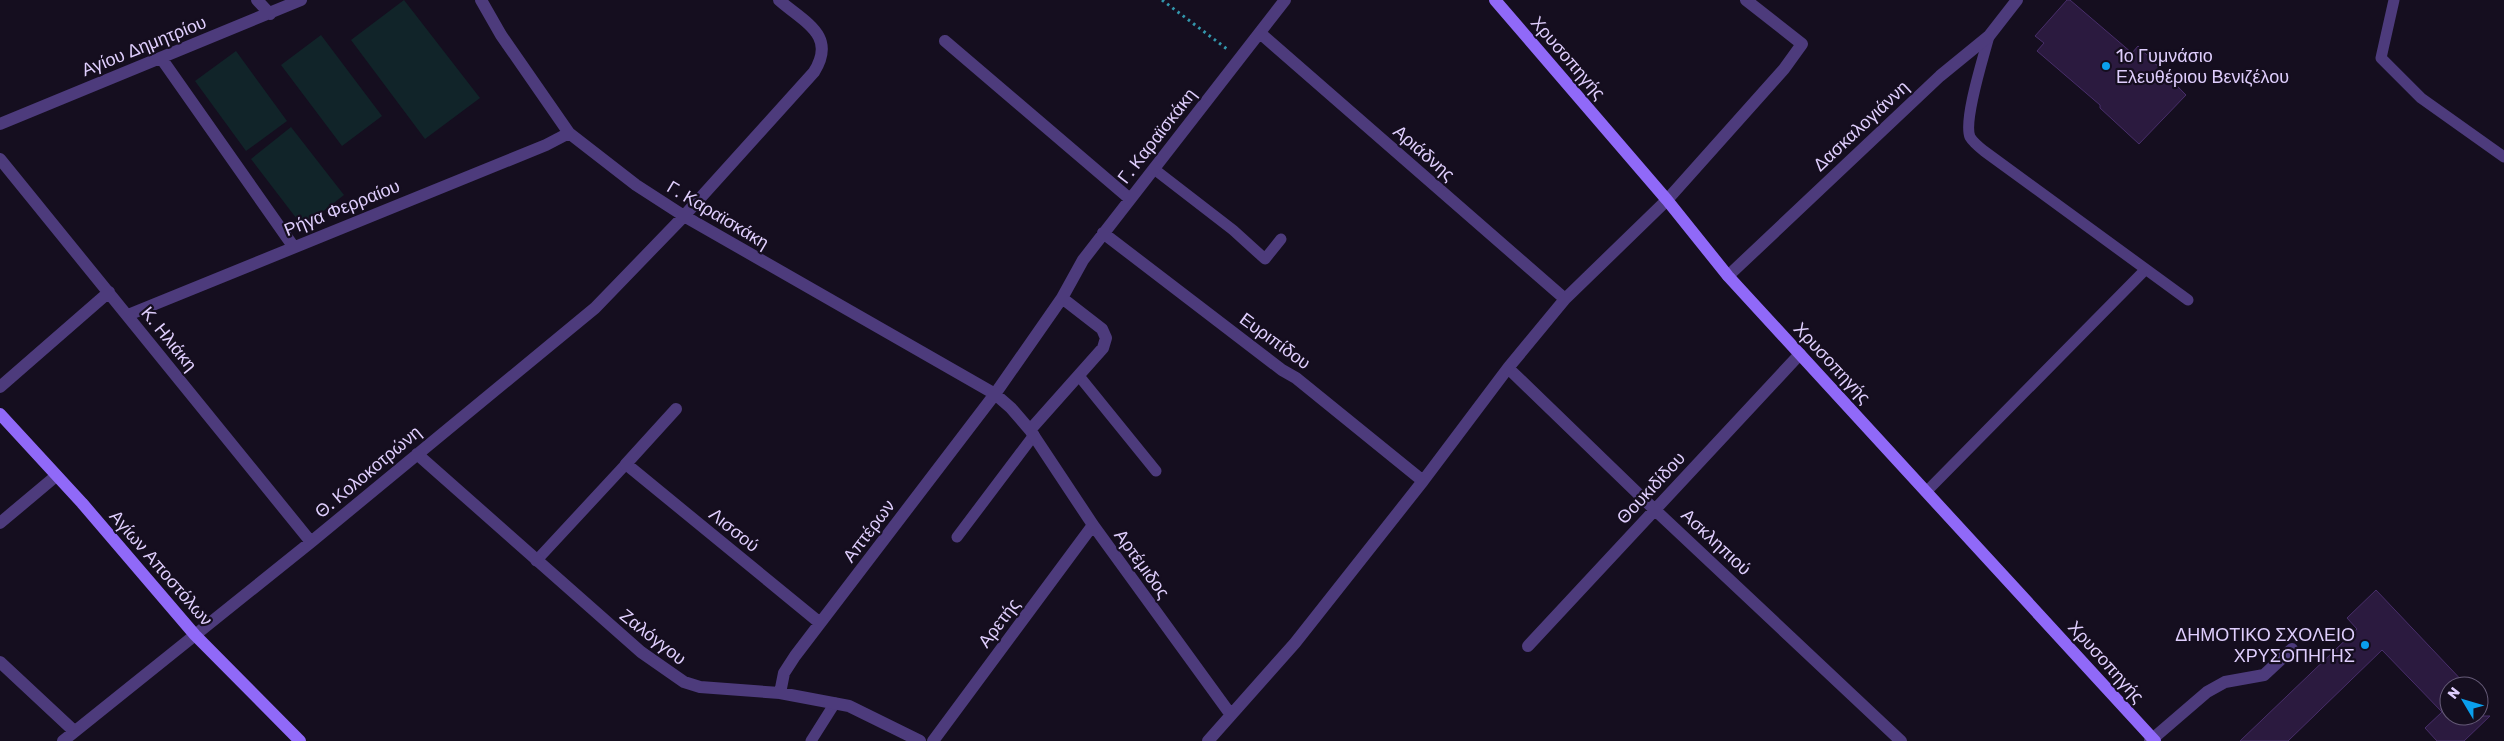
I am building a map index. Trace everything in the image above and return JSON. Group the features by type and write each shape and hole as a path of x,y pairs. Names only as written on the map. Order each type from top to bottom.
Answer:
{"street":[{"path":"257,0 270,14"},
{"name":"Αγίου Δημητρίου","path":"0,124 301,0"},
{"name":"Γ. Καραϊσκάκη","path":"481,0 501,35 569,133 636,185 684,216 995,394 1011,408 1032,433"},
{"name":"Θ. Κολοκοτρώνη","path":"62,741 311,542 594,308 684,216 814,72 820,62 824,48 819,35 779,0"},
{"name":"Γ. Καραϊσκάκη","path":"995,394 1062,298 1083,260 1286,0"},
{"name":"Χρυσοπηγής","path":"1495,0 1667,200 1728,276 1927,491 2153,740"},
{"path":"1208,741 1295,643 1423,481 1508,368 1565,299 1667,200 1784,69 1802,44 1746,0"},
{"name":"Δασκαλογιάννη","path":"1728,276 1940,76 1989,36 2017,0"},
{"name":"Αριάδνης","path":"1260,33 1565,299"},
{"path":"945,41 1130,200"},
{"path":"162,58 293,246"},
{"name":"Ρήγα Φερραίου","path":"128,315 293,246 546,145 569,133"},
{"name":"Κ. Ηλιάκη","path":"0,159 311,542"},
{"name":"Ευριπίδου","path":"1104,234 1282,370 1296,378 1423,481"},
{"path":"0,387 109,292"},
{"path":"1032,433 1103,348 1106,334 1062,298"},
{"name":"Θουκιδίδου","path":"1528,646 1800,354"},
{"name":"Ασκληπιού","path":"1508,368 1654,509 1901,741"},
{"name":"Απτέρων","path":"780,693 784,673 794,656 995,394"},
{"path":"626,464 676,409"},
{"name":"Αγίων Αποστόλων","path":"0,414 195,635 300,741"},
{"name":"Αρτέμιδος","path":"1032,433 1093,525 1231,715"},
{"name":"Ζαλόγγου","path":"417,454 641,652 684,682 700,687 780,693 835,702 870,714 920,741"},
{"name":"Λισσού","path":"626,464 820,623"},
{"path":"0,523 56,476"},
{"name":"Αρετής","path":"933,741 1093,525"},
{"path":"2153,740 2207,692 2225,682 2264,675 2292,649"},
{"path":"0,662 74,731"}],"lane":[{"path":"2394,0 2381,58 2421,98 2504,157"},
{"path":"1989,36 1971,106 1970,137 1984,151 2188,300"},
{"path":"1154,169 1233,230 1265,259 1281,239"},
{"path":"1927,491 2145,270"},
{"path":"1080,376 1156,471"},
{"path":"957,537 1032,433"},
{"path":"536,561 626,464"},
{"path":"810,741 835,702"}],"path":[{"path":"1162,0 1240,59"}],"green space":[{"path":"404,0 480,98 425,139 351,40"},
{"path":"321,35 382,116 342,146 281,65"},
{"path":"236,51 287,121 246,151 195,81"},
{"path":"291,127 344,195 303,227 251,159"}],"building":[{"name":"1ο Γυμνάσιο Ελευθέριου Βενιζέλου","path":"2067,0 2070,0 2132,53 2138,46 2186,95 2139,144 2100,108 2100,105 2037,51 2044,43 2035,36"},
{"path":"2376,590 2458,676 2439,676 2439,709 2382,650 2288,741 2240,741 2357,629 2347,618"},
{"path":"2439,715 2439,726 2480,726 2464,741 2437,741 2425,728"}],"place":[{"name":"1ο Γυμνάσιο Ελευθέριου Βενιζέλου","path":"2106,66"},
{"name":"ΔΗΜΟΤΙΚΟ ΣΧΟΛΕΙΟ ΧΡΥΣΟΠΗΓΗΣ","path":"2365,645"}]}
